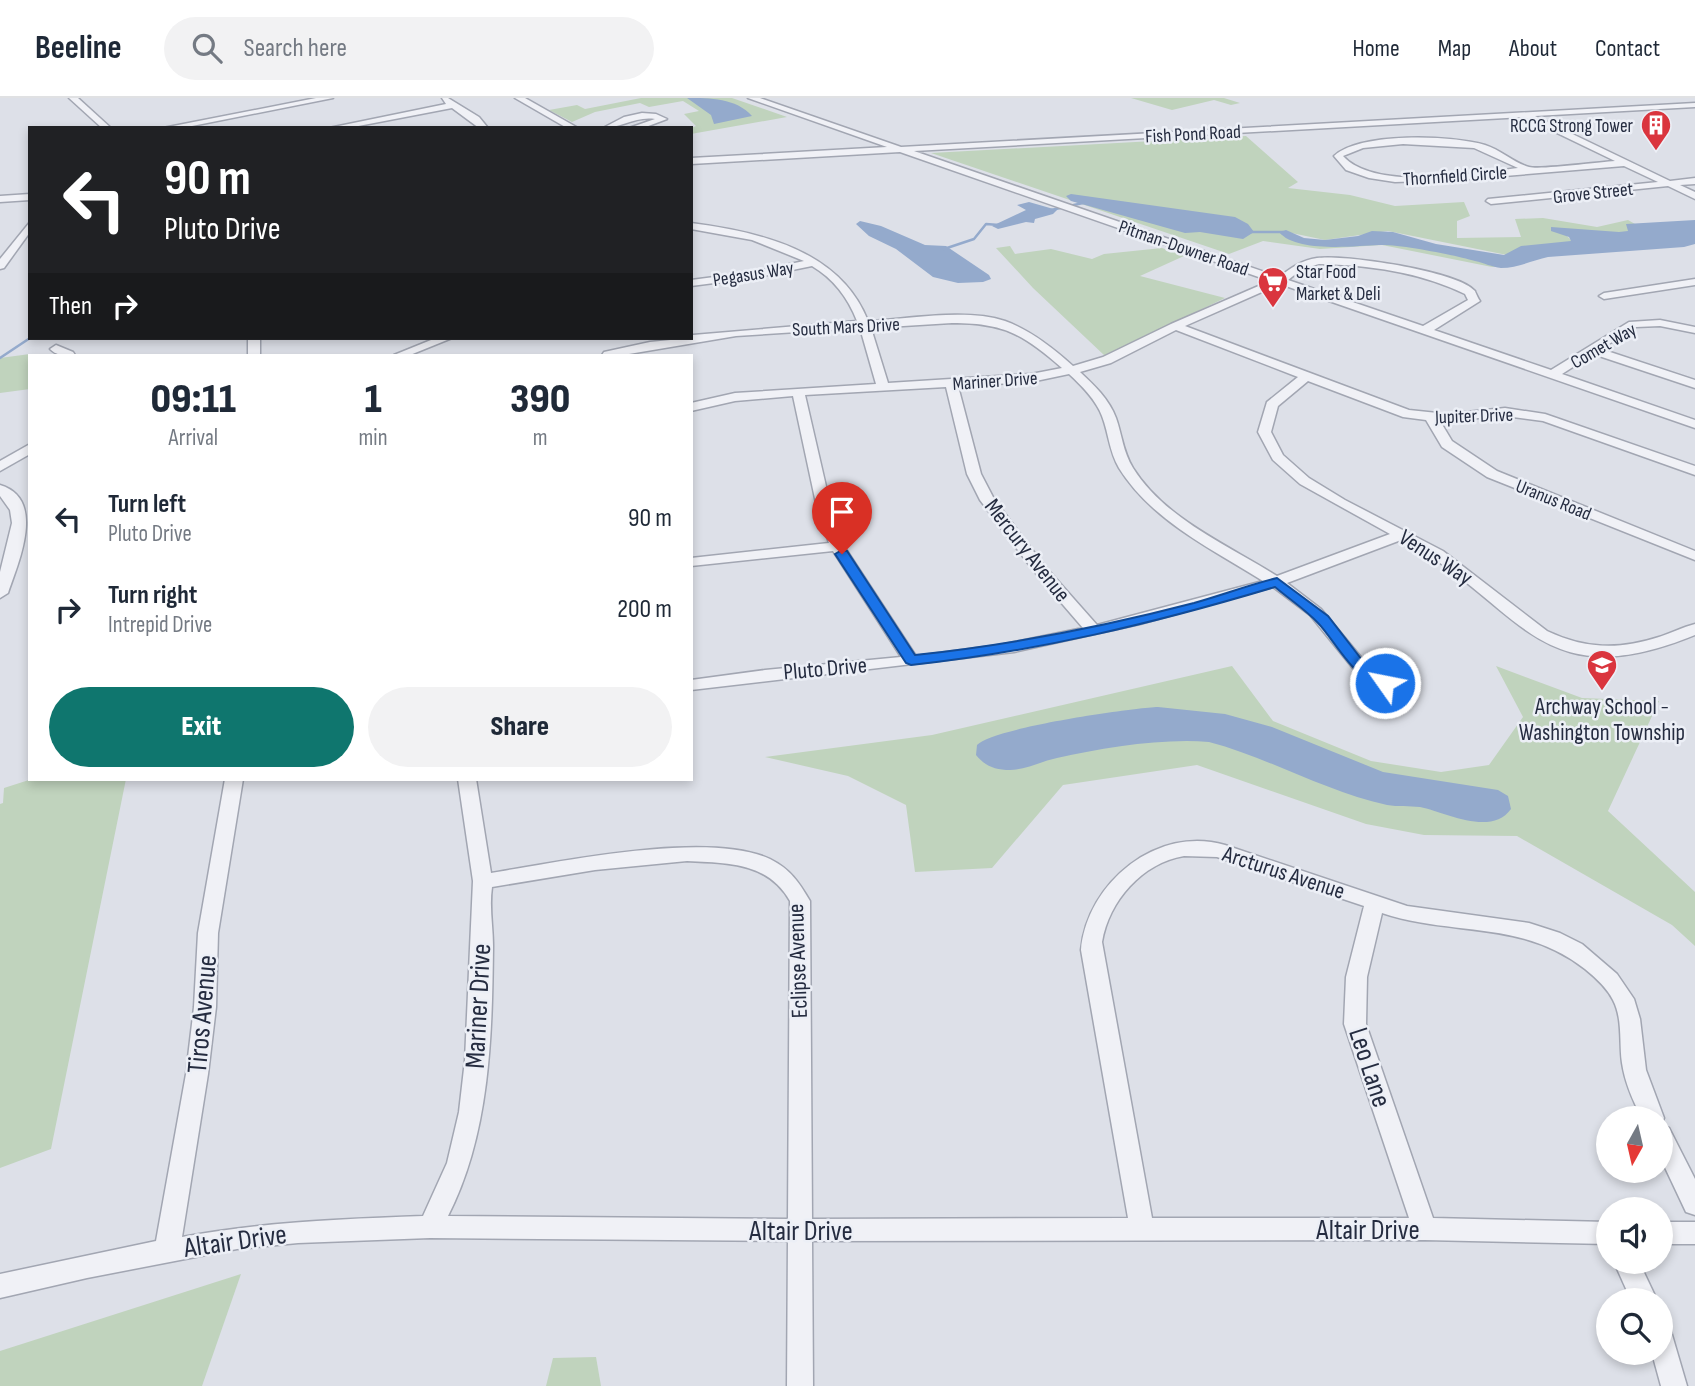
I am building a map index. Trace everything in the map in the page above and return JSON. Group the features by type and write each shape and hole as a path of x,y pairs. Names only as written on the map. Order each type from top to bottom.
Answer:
{"street":[{"path":"73,98 105,126"},
{"path":"178,126 329,98"},
{"path":"443,98 476,118 482,126"},
{"path":"521,99 533,98"},
{"name":"Pitman-Downer Road","path":"752,98 1695,424"},
{"path":"1646,98 1664,107"},
{"path":"521,99 570,126"},
{"path":"343,126 453,105"},
{"name":"Fish Pond Road","path":"693,161 1695,105"},
{"path":"612,126 652,114 663,119 640,126"},
{"path":"1524,115 1695,196"},
{"path":"858,151 874,147 870,140"},
{"name":"Thornfield Circle","path":"1528,170 1487,148 1447,141 1357,146 1342,151 1338,156 1343,164 1355,171 1399,180 1625,163"},
{"path":"925,159 921,152 931,147"},
{"name":"Grove Street","path":"1491,201 1695,181"},
{"path":"0,199 28,197"},
{"path":"693,226 756,239 814,262 843,285 852,297 863,325 883,387"},
{"path":"0,265 21,232"},
{"name":"Mariner Drive","path":"693,407 735,397 1031,378 1072,370 1107,360 1175,326 1281,280 1304,265 1337,260 1441,278 1470,292 1474,301 1471,304 1425,330"},
{"name":"Pegasus Way","path":"693,283 752,275 814,262"},
{"path":"1604,296 1695,282"},
{"name":"South Mars Drive","path":"693,338 733,332 863,325 972,320 1001,323 1024,335 1072,370 1087,385 1108,413 1119,455 1149,496 1176,521 1202,539 1277,582 1323,619 1360,668 1385,683"},
{"name":"Comet Way","path":"1553,374 1633,324 1660,323 1695,330"},
{"name":"Jupiter Drive","path":"1175,326 1407,414 1432,418 1495,412 1545,418 1695,471"},
{"path":"403,354 441,340"},
{"name":"South Mars Drive","path":"613,354 679,340"},
{"path":"56,349 67,354"},
{"path":"1591,350 1695,384"},
{"name":"Venus Way","path":"1305,377 1283,390 1266,412 1263,423 1278,461 1316,490 1403,534 1448,561 1536,632 1566,646 1599,652 1628,650 1695,629"},
{"name":"Mercury Avenue","path":"951,383 974,474 987,500 1038,568 1093,630"},
{"path":"798,392 824,508 837,546 911,660"},
{"name":"Uranus Road","path":"1432,418 1447,444 1492,474 1695,556"},
{"path":"0,467 28,449"},
{"path":"0,489 16,501 20,515 20,529 0,593"},
{"name":"Pluto Drive","path":"693,685 747,676 987,652 1093,630 1199,606 1277,582 1353,556 1403,534"},
{"path":"693,562 837,546"},
{"name":"Tiros Avenue","path":"167,1250 199,1062 209,923 234,781"},
{"name":"Mariner Drive","path":"430,1227 458,1166 471,1115 483,951 479,896 483,881 467,781"},
{"name":"Arcturus Avenue","path":"1142,1230 1091,950 1094,924 1121,883 1144,861 1160,853 1199,848 1236,855 1430,918 1527,928 1578,952 1618,989 1626,1005 1633,1064 1649,1106"},
{"name":"Eclipse Avenue","path":"483,881 674,854 710,853 743,857 785,877 800,901 800,1386"},
{"name":"Leo Lane","path":"1375,902 1355,978 1355,1024 1425,1229"},
{"path":"1673,1159 1695,1204"},
{"name":"Altair Drive","path":"0,1286 167,1250 274,1234 430,1227 802,1230 1425,1229 1596,1233"},
{"path":"1673,1233 1695,1233"},
{"path":"1668,1365 1674,1386"}],"green space":[{"path":"641,98 732,98 787,117 693,134 693,127 696,126 684,114 699,111 683,101 649,107 640,103 595,112 572,122 549,110 577,105 585,109"},
{"path":"1131,98 1224,98 1240,103 1231,105 1214,100 1172,110"},
{"path":"1246,136 1298,182 1288,188 1350,195 1395,206 1464,202 1470,216 1457,221 1457,238 1521,237 1515,219 1543,218 1597,227 1628,220 1642,228 1627,235 1560,229 1574,243 1507,255 1388,231 1325,240 1282,231 1291,240 1395,242 1523,264 1492,267 1382,245 1320,249 1263,241 1229,254 931,153"},
{"path":"1010,246 1015,254 1051,249 1092,259 1104,254 1162,248 1184,256 1140,276 1225,298 1105,356 1033,288 996,248"},
{"path":"28,354 28,389 0,393 0,358"},
{"path":"1232,666 1273,721 1371,761 1441,772 1489,765 1523,717 1496,666 1582,698 1659,701 1608,811 1695,892 1695,946 1672,925 1517,836 1424,835 1366,824 1197,765 1063,785 992,868 915,872 906,805 848,776 765,757 932,735"},
{"path":"28,780 126,781 51,1149 0,1168 0,804 3,803 4,788"},
{"path":"241,1274 202,1386 0,1386 0,1351"},
{"path":"596,1357 601,1386 546,1386 553,1358"}],"water":[{"path":"687,98 730,102 752,116 714,124 711,115"},
{"path":"1071,194 1235,217 1248,224 1254,232 1243,239 1200,232 1185,233 1071,201 1066,196"},
{"path":"1029,202 1057,210 1053,214 1035,219 1034,223 1026,222 998,229 992,226 1026,210 1017,205"},
{"path":"1695,220 1695,244 1684,247 1548,257 1507,268 1400,246 1312,246 1287,239 1279,232 1286,230 1304,238 1325,240 1358,236 1372,231 1393,232 1436,244 1504,255 1521,246 1571,241 1569,237 1551,231 1551,227 1619,232 1628,231 1626,224"},
{"path":"860,221 881,226 925,245 946,246 991,279 958,283 933,277 896,249 869,236 856,224"},
{"path":"1158,707 1225,714 1272,727 1383,772 1498,790 1508,796 1511,809 1502,817 1480,822 1420,807 1387,805 1342,792 1209,742 1172,741 1113,747 1010,770 991,767 976,755 977,745 1008,732 1093,715"}],"waterway":[{"path":"1051,210 1083,203"},
{"path":"944,249 974,239 986,224 999,225"},
{"path":"1250,232 1283,232"},
{"path":"0,358 28,339"}],"place":[{"name":"RCCG Strong Tower","path":"1656,152"},
{"name":"Star Food Market & Deli","path":"1273,309"},
{"name":"Archway School - Washington Township","path":"1602,692"}],"route":[{"path":"842,554 911,660 987,652 1059,639 1199,606 1277,582 1323,619 1360,668 1385,683"}]}
